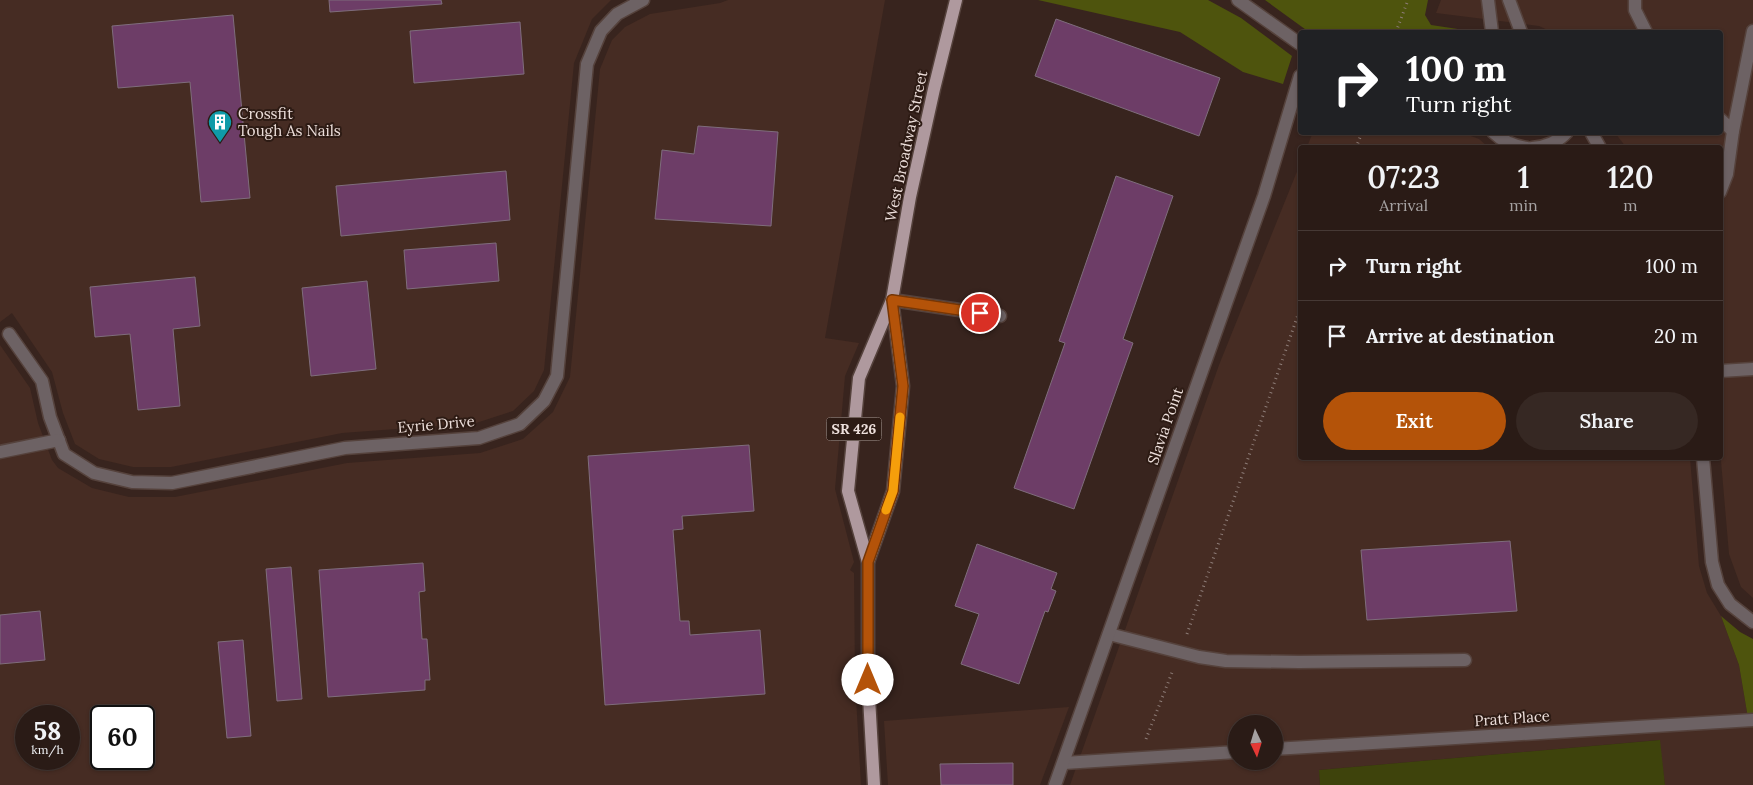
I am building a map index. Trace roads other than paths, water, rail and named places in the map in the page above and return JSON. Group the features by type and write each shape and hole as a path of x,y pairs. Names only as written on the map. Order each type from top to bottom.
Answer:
{"main road":[{"name":"West Broadway Street","path":"874,785 868,680 868,562 848,491 859,378 892,300 910,197 956,0"},
{"name":"West Broadway Street","path":"868,562 893,491 896,463 903,386 892,300"}],"street":[{"name":"Eyrie Drive","path":"10,334 42,381 50,417 64,454 94,473 132,482 172,482 345,448 479,438 520,424 544,401 557,376 587,64 601,31 617,14 644,0"},
{"path":"1238,0 1298,43"},
{"path":"1488,0 1492,30"},
{"path":"1509,0 1520,30"},
{"path":"1635,0 1636,10 1644,30"},
{"path":"1723,184 1727,174 1733,131 1753,31"},
{"name":"Slavia Point","path":"1055,785 1264,196 1298,83"},
{"path":"1723,122 1733,131"},
{"path":"1496,135 1504,142 1516,145"},
{"path":"1556,145 1564,135"},
{"path":"892,300 1000,316"},
{"path":"1723,371 1753,369"},
{"path":"0,452 59,440"},
{"path":"1703,460 1712,562 1718,585 1730,604 1753,622"},
{"path":"1109,634 1199,657 1260,662 1465,660"},
{"name":"Pratt Place","path":"1283,748 1753,720"},
{"path":"1064,763 1228,752"}],"place":[{"name":"Crossfit Tough As Nails","path":"220,143"}]}
